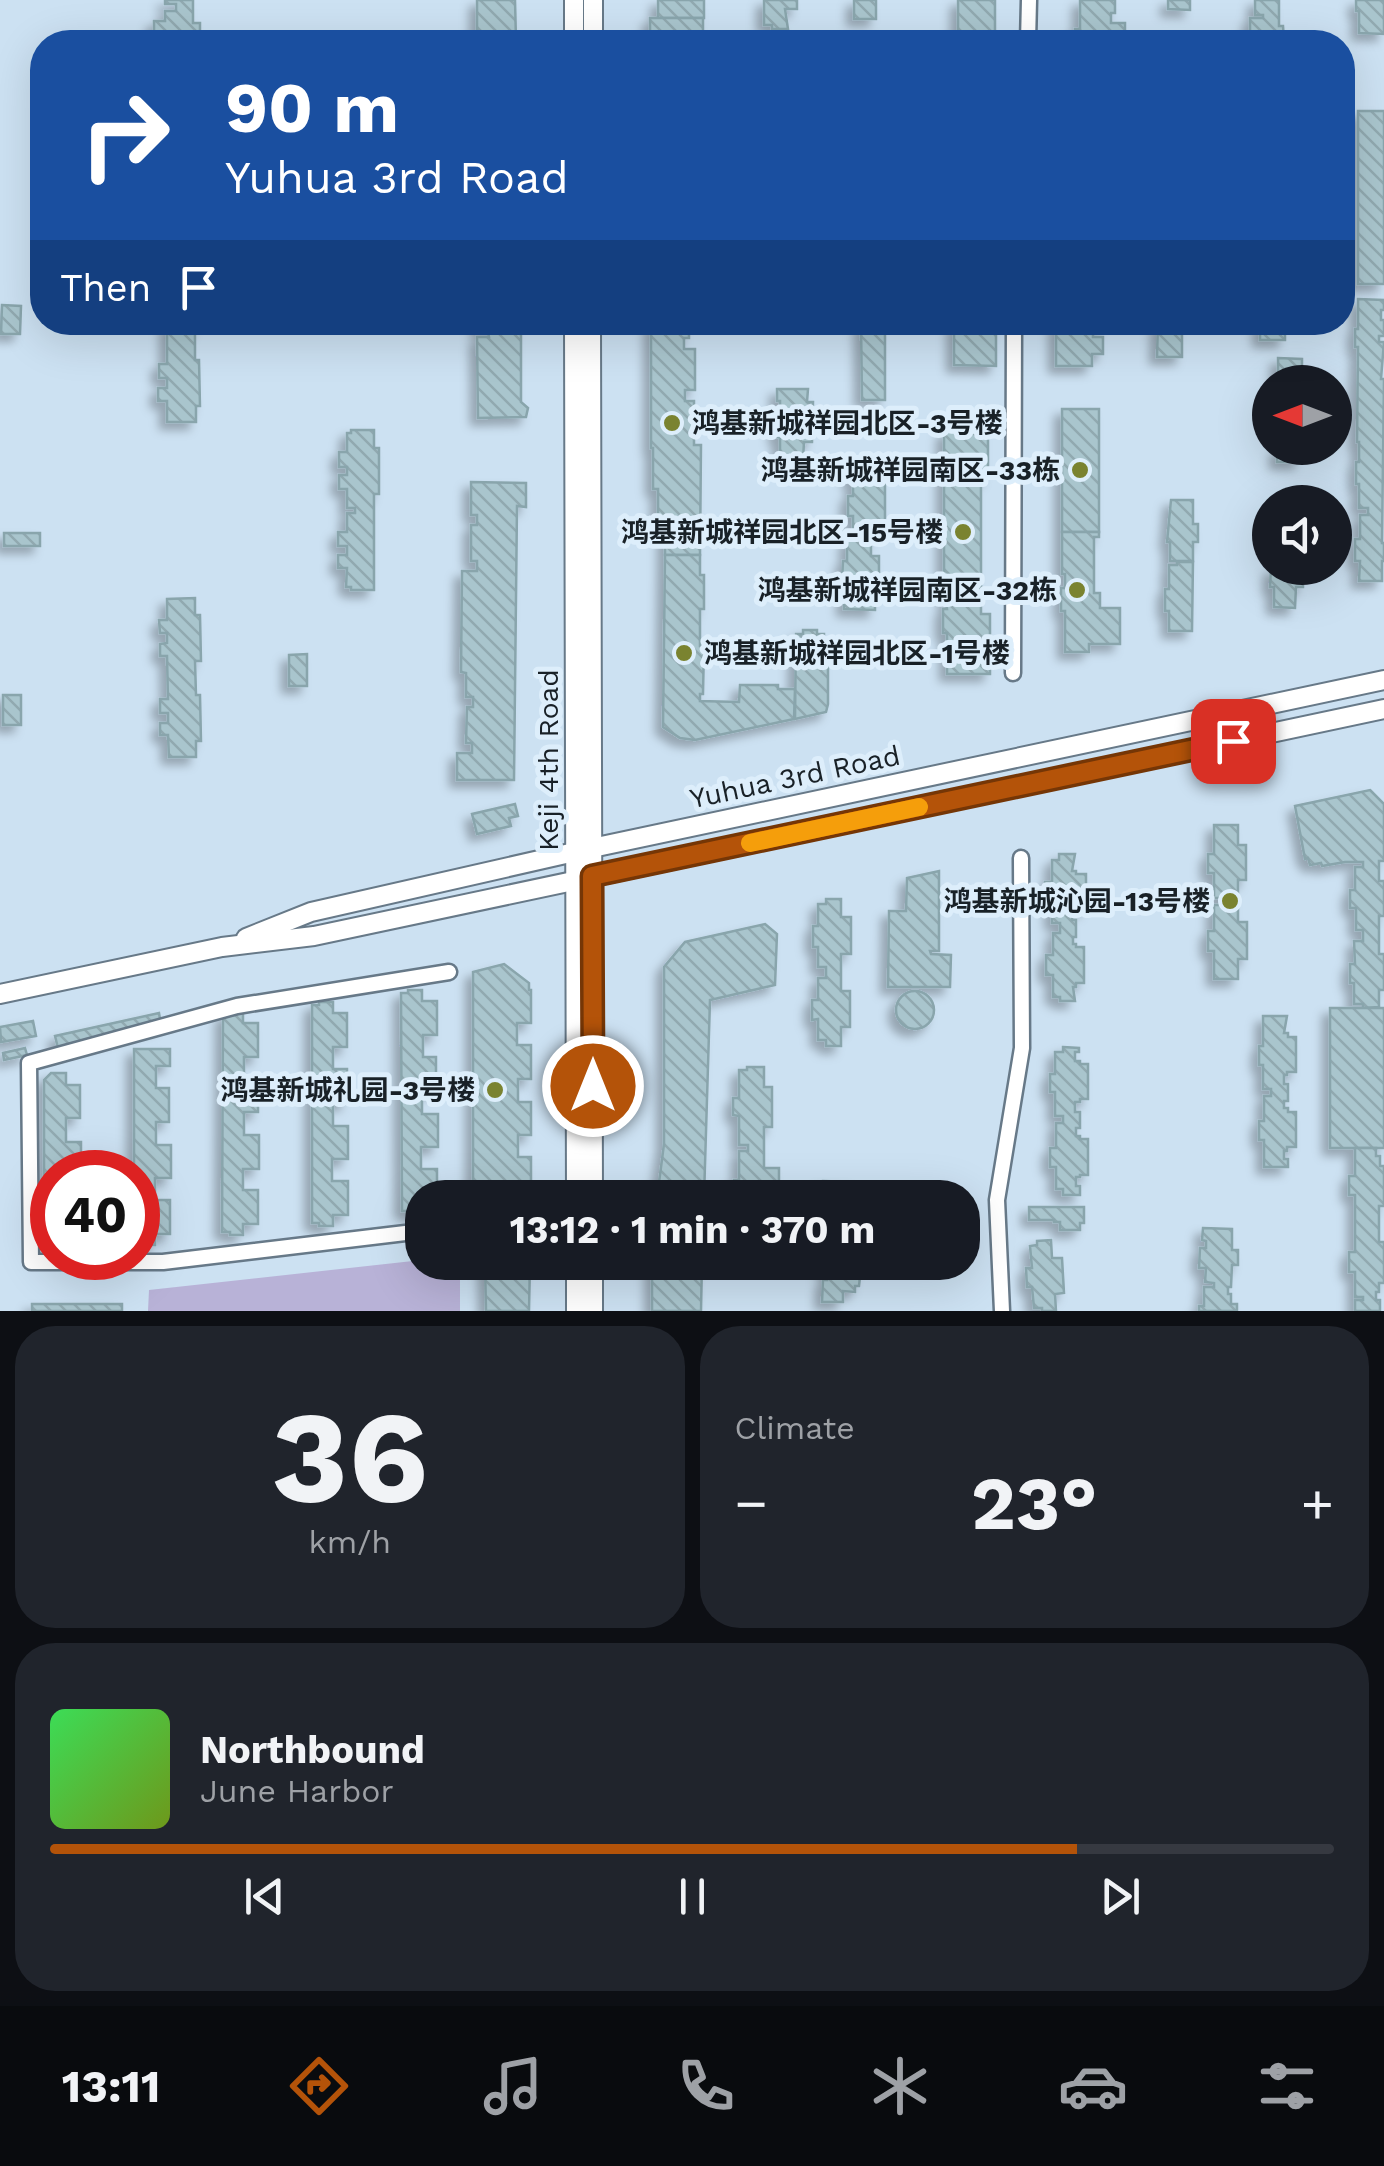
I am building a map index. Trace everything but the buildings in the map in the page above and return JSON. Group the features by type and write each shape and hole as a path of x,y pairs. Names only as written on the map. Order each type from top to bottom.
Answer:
{"street":[{"path":"574,0 574,30"},
{"path":"593,0 593,30"},
{"path":"1028,30 1029,0"},
{"name":"Keji 4th Road","path":"574,335 584,850"},
{"name":"Keji 4th Road","path":"576,1180 591,335"},
{"path":"1013,672 1014,335"},
{"name":"Yuhua 3rd Road","path":"222,947 311,912 1384,680"},
{"name":"Yuhua 3rd Road","path":"0,994 222,947 314,936 1384,709"},
{"path":"1002,1311 997,1200 1022,1048 1021,858"},
{"name":"Keji 4th Road","path":"584,878 593,1180"},
{"path":"405,1233 162,1262 31,1262 29,1063 238,1006 449,972"},
{"path":"576,1280 576,1311"},
{"path":"592,1311 593,1280"}],"shaded area":[{"path":"405,1262 405,1280 460,1280 460,1311 148,1311 149,1290"}],"slow traffic":[{"path":"750,843 919,807"}],"place":[{"name":"鸿基新城祥园北区-3号楼","path":"672,423"},
{"name":"鸿基新城祥园南区-33栋","path":"1080,470"},
{"name":"鸿基新城祥园北区-15号楼","path":"963,532"},
{"name":"鸿基新城祥园南区-32栋","path":"1077,590"},
{"name":"鸿基新城祥园北区-1号楼","path":"684,653"},
{"name":"鸿基新城沁园-13号楼","path":"1230,901"},
{"name":"鸿基新城礼园-3号楼","path":"495,1090"}],"route":[{"path":"593,1086 592,876 1233,741"}]}
